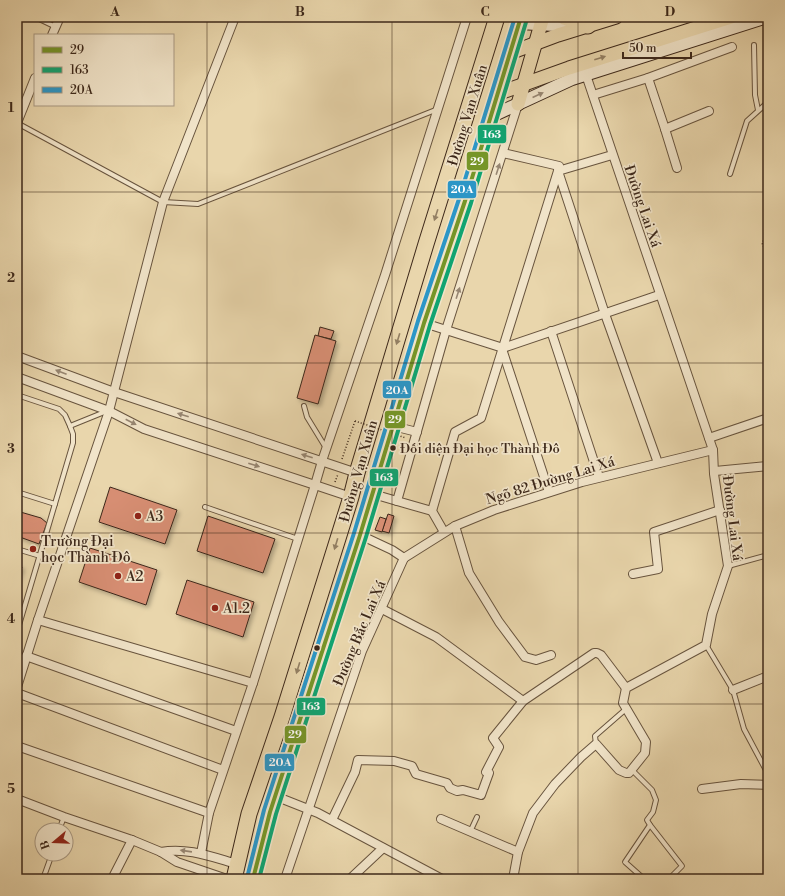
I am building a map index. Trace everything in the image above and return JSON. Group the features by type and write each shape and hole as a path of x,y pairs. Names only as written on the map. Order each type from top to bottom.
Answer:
{"highway":[{"name":"Đường Vạn Xuân","path":"234,879 249,814 282,717 351,497 426,244 443,194 497,17"},
{"name":"Đường Vạn Xuân","path":"252,879 275,796 373,494 424,323 465,201 520,20"},
{"path":"443,194 465,201"}],"main road":[{"path":"520,20 542,21 555,25 576,20 616,17"},
{"path":"490,117 572,79 584,69 731,17"},
{"path":"497,94 524,84 584,69 767,17"},
{"path":"510,53 535,44 576,20"},
{"path":"518,104 542,21"}],"street":[{"path":"52,34 60,17"},
{"path":"17,687 23,660 109,411 163,202 235,17"},
{"path":"201,853 209,813 253,683 316,485 326,448 385,275 467,17"},
{"path":"593,95 648,78 732,47"},
{"name":"Đường Lai Xá","path":"584,69 659,295 713,450 714,471 728,566 712,614 706,645"},
{"path":"648,78 666,129 677,168"},
{"path":"17,123 34,80"},
{"path":"397,501 446,330 518,104"},
{"path":"666,129 709,111"},
{"path":"432,511 455,432 481,418 559,166 503,153"},
{"path":"558,171 612,155"},
{"path":"558,171 605,314 658,463"},
{"path":"424,323 503,348 659,295"},
{"path":"551,332 599,477"},
{"path":"503,348 549,492"},
{"path":"17,356 114,392 357,473"},
{"path":"17,377 109,411 144,429 351,497"},
{"path":"709,438 768,418"},
{"path":"393,426 417,432"},
{"name":"Ngõ 82 Đường Lai Xá","path":"404,558 455,526 494,510 599,477 713,450"},
{"path":"714,471 768,466"},
{"path":"373,494 432,511 444,532"},
{"path":"633,574 658,569 654,532 720,510"},
{"path":"455,526 469,573 499,622 525,657 536,660 551,654"},
{"path":"360,535 392,550 404,558"},
{"name":"Đường Bắc Lai Xá","path":"287,878 308,808 362,651 404,558"},
{"path":"382,608 436,637 523,701"},
{"path":"38,620 253,683"},
{"path":"626,688 706,645"},
{"path":"332,820 355,772 358,760 394,761 412,766 416,774 447,783 450,788 457,791 463,790 481,795 499,747 493,738 523,701 594,653 597,653 626,688 623,703 646,742 645,753 632,770 623,773 596,744 581,756 555,784 533,813 518,852 513,879"},
{"path":"23,660 236,731"},
{"path":"733,690 768,676"},
{"path":"17,693 223,770"},
{"path":"17,746 209,813"},
{"path":"702,789 742,784 768,785"},
{"path":"275,796 308,808 442,879"},
{"path":"17,799 132,840 161,852 177,862 227,879"},
{"path":"441,819 518,852"},
{"path":"112,879 132,840"},
{"path":"350,879 383,848"},
{"path":"161,852 173,850 201,853 238,864"}],"lane":[{"path":"35,17 56,27"},
{"path":"754,45 755,95 758,110"},
{"path":"730,174 747,121 768,102"},
{"path":"17,123 163,202 198,204 438,108"},
{"path":"17,395 59,409 65,415 73,434 73,443 17,632"},
{"path":"304,406 307,417 326,448"},
{"path":"70,426 109,411"},
{"path":"17,492 55,504"},
{"path":"204,507 298,539"},
{"path":"17,549 40,556"},
{"path":"728,566 768,555"},
{"path":"706,645 733,690 744,729 768,774"},
{"path":"596,744 595,736 626,709"},
{"path":"632,770 652,790 656,800 653,812 647,820 682,866 669,879"},
{"path":"62,822 64,816"},
{"path":"470,832 477,817"},
{"path":"643,878 625,862 650,825"},
{"path":"43,879 49,862"}],"path":[{"path":"768,233 762,243 768,257"},
{"path":"349,437 355,421 406,438"}],"building":[{"path":"320,327 334,331 331,339 318,336"},
{"path":"315,335 336,341 318,404 297,398"},
{"name":"A3","path":"110,487 177,510 165,544 99,522"},
{"path":"17,511 41,518 47,523 39,544 17,536"},
{"path":"388,514 394,516 389,533 382,531"},
{"path":"208,516 275,539 263,573 197,551"},
{"path":"380,517 386,519 382,532 375,530"},
{"name":"A2","path":"90,548 157,570 146,605 79,582"},
{"path":"17,565 22,567 17,582"},
{"name":"A1.2","path":"187,580 254,602 243,637 176,614"}],"transit line":[{"name":"20A","path":"247,878 264,810 354,533 418,321 459,199 515,17"},
{"name":"29","path":"253,879 270,812 360,535 424,323 465,201 521,17"},
{"name":"163","path":"259,879 276,814 366,537 430,325 471,203 527,19"}],"place":[{"name":"Đối diện Đại học Thành Đô","path":"393,448"},
{"name":"A3","path":"138,516"},
{"name":"Trường Đại học Thành Đô","path":"33,549"},
{"name":"A2","path":"118,576"},
{"name":"A1.2","path":"215,608"}]}
